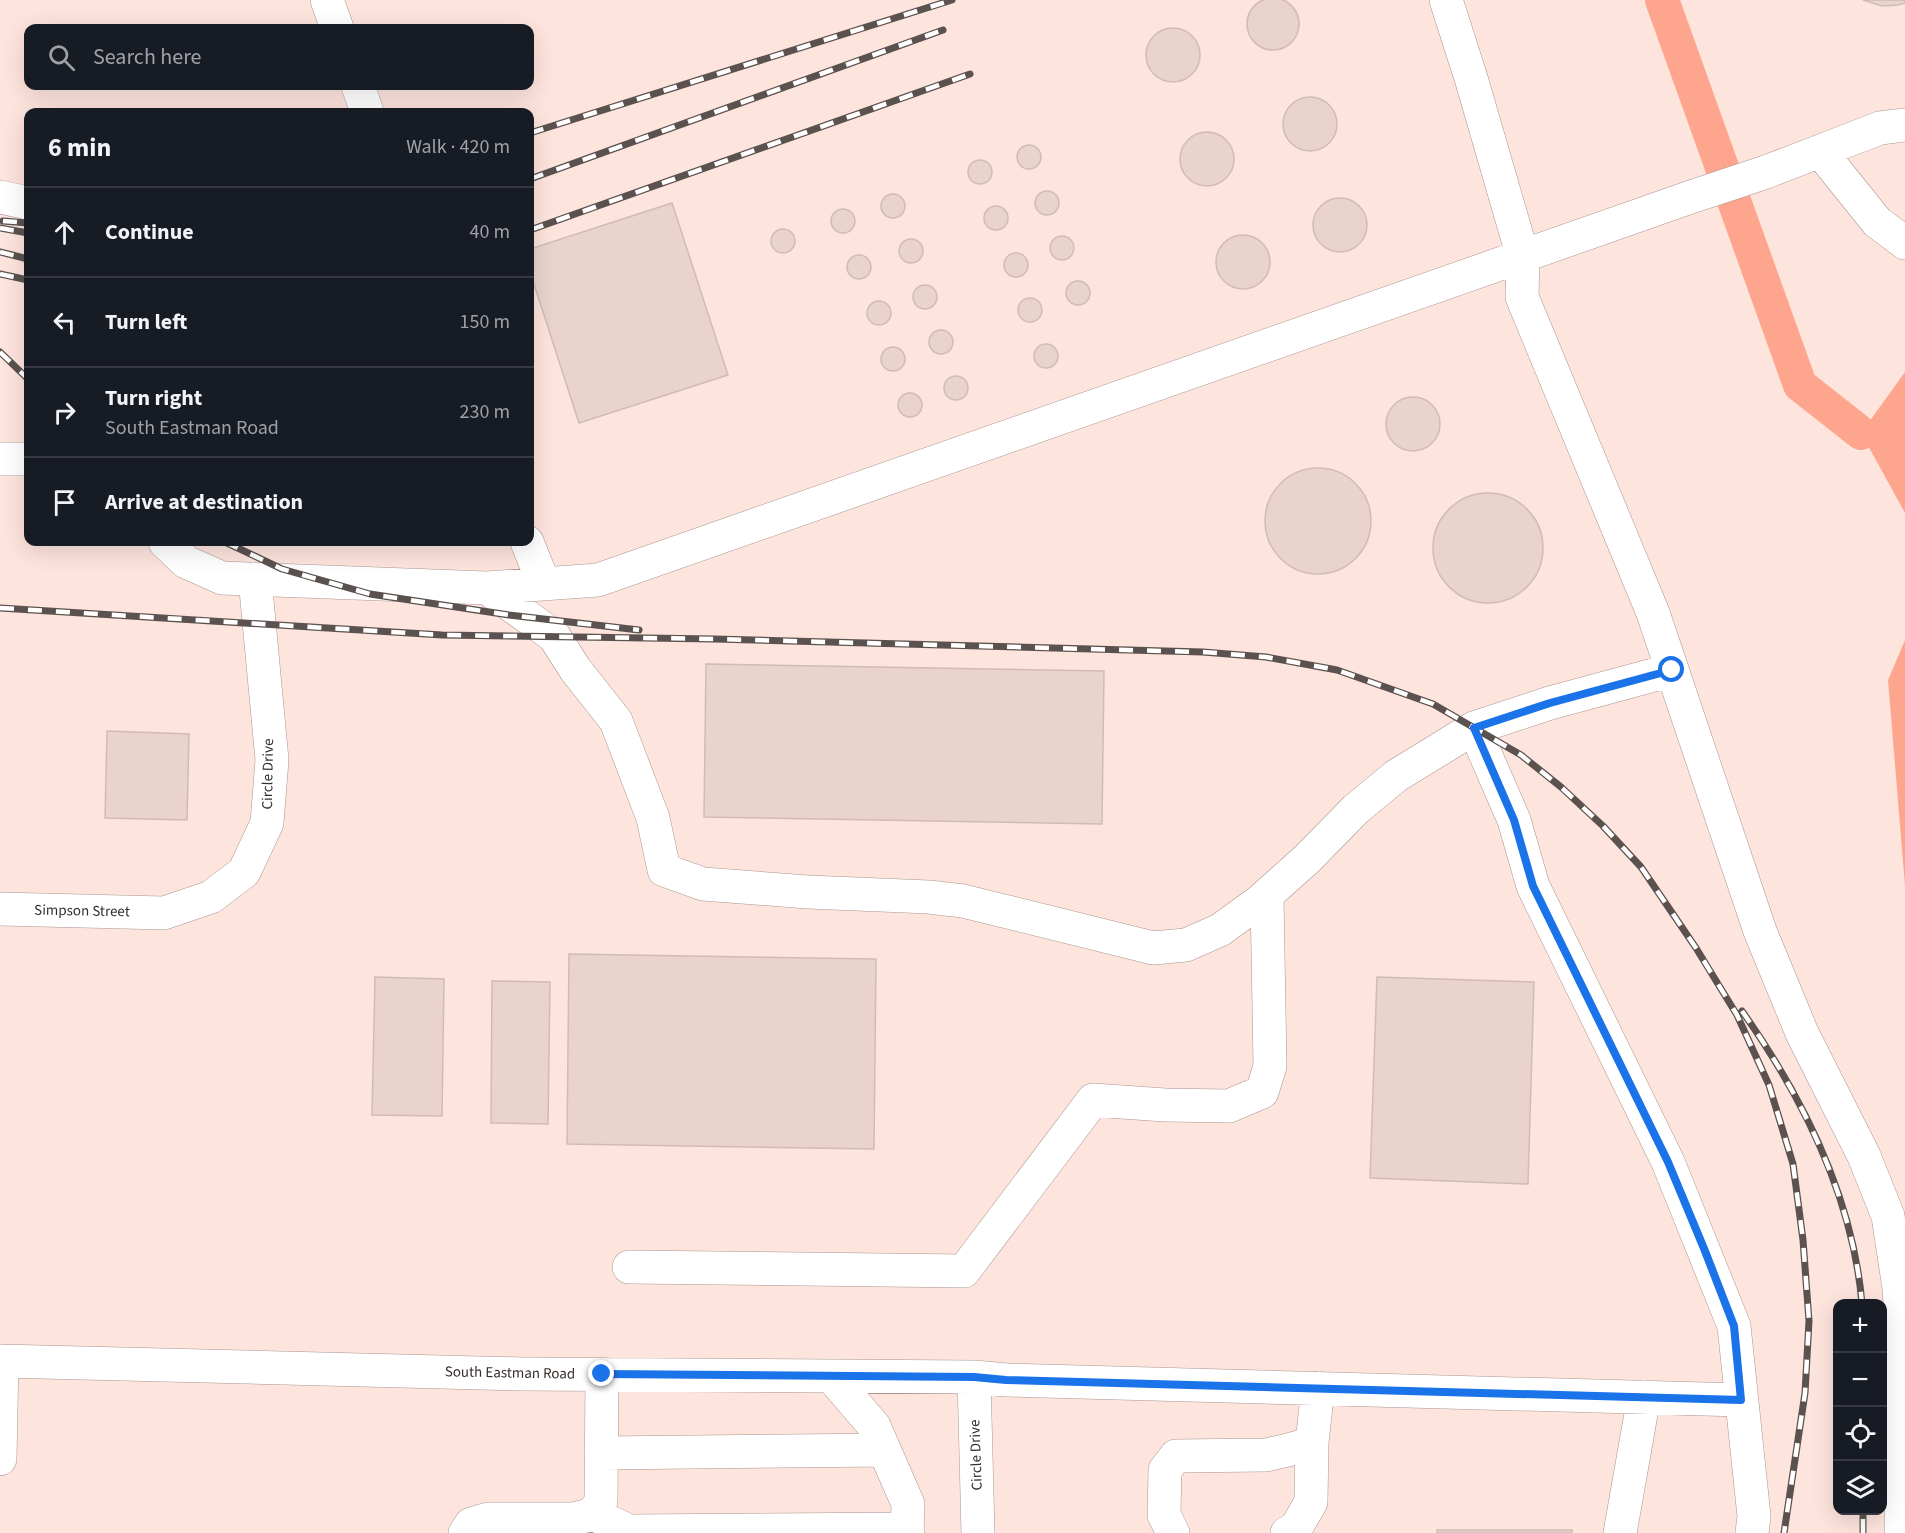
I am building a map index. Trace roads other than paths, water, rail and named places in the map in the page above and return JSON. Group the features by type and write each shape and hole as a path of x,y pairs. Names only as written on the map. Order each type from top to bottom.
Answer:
{"street":[{"path":"327,0 336,24"},
{"path":"1446,0 1523,257 1522,297 1653,613 1760,931 1802,1033 1864,1156 1888,1216 1899,1287 1903,1348 1901,1533"},
{"path":"359,90 366,108"},
{"path":"169,546 186,562 222,578 487,588 598,580 1766,172 1880,128 1905,125"},
{"path":"1820,151 1877,222 1905,243"},
{"path":"0,197 24,202"},
{"path":"0,459 24,459"},
{"path":"529,546 544,584"},
{"name":"Circle Drive","path":"164,913 211,897 244,872 267,823 272,760 255,579"},
{"path":"487,588 554,636 575,669 616,721 653,818 664,870 703,884 963,901 1153,948 1186,945 1220,930 1267,895 1307,859 1356,809 1396,776 1474,728 1550,703 1672,670"},
{"path":"1474,728 1514,820 1533,886 1668,1162 1734,1326 1754,1516 1752,1533"},
{"path":"629,1267 964,1271 1093,1100 1165,1105 1229,1106 1262,1092 1269,1066 1267,895"},
{"name":"Simpson Street","path":"0,909 164,913"},
{"path":"0,1459 1,1361"},
{"name":"South Eastman Road","path":"1,1361 602,1374 974,1377 1741,1400"},
{"path":"593,1514 601,1501 602,1374"},
{"path":"465,1533 471,1524 488,1519 574,1519 593,1514 629,1531 908,1531 908,1504 874,1426 831,1376"},
{"name":"Circle Drive","path":"974,1377 978,1533"},
{"path":"1287,1533 1296,1528 1311,1502 1312,1443 1318,1388"},
{"path":"1620,1533 1644,1397"},
{"path":"1173,1533 1164,1515 1165,1470 1176,1456 1266,1455 1312,1443"},
{"path":"601,1453 884,1450"}],"waterway":[{"path":"1662,0 1800,385 1861,433"}],"railway":[{"path":"534,132 952,0"},
{"path":"534,178 943,30"},
{"path":"534,229 970,74"},
{"path":"3,221 24,223"},
{"path":"0,228 24,232"},
{"path":"0,252 24,258"},
{"path":"0,274 24,279"},
{"path":"0,352 24,375"},
{"path":"233,546 282,569 370,594 509,615 639,630"},
{"path":"0,608 442,635 714,639 1203,652 1266,657 1337,670 1433,704 1521,755 1561,787 1603,826 1641,867 1696,948 1737,1015 1769,1085 1793,1164 1803,1240 1809,1321 1805,1393 1784,1533"},
{"path":"1742,1011 1785,1078 1821,1150 1848,1225 1857,1264 1861,1299"},
{"path":"1863,1515 1863,1533"}]}
